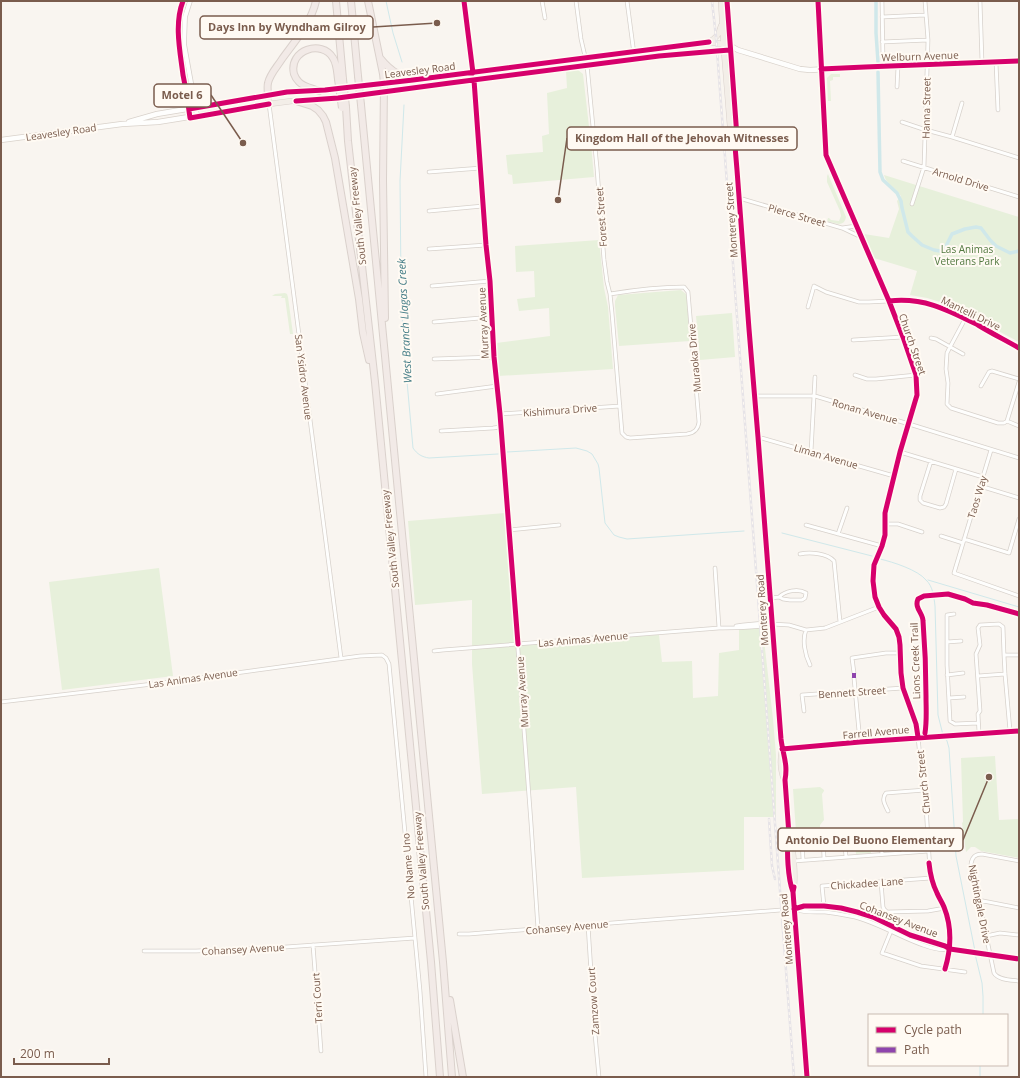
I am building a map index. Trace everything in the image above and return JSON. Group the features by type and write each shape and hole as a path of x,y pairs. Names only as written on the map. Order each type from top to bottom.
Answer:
{"highway":[{"path":"268,96 267,88 269,79 308,23 316,1"},
{"name":"South Valley Freeway","path":"336,1 341,79 375,382 430,956 440,1077"},
{"name":"South Valley Freeway","path":"351,1 441,935 452,1077"},
{"path":"368,1 384,83 383,180 385,319 383,334"},
{"path":"319,91 298,82 295,77 293,70 294,64 300,53 312,48 326,51 334,59 341,79"},
{"path":"380,57 393,72 402,76 420,79"},
{"path":"296,101 312,106 318,110 326,122 336,166 359,299 363,332 375,382"},
{"path":"441,935 463,1077"}],"main road":[{"name":"Monterey Street","path":"721,1 737,137 735,146 758,437"},
{"name":"Monterey Street","path":"727,1 727,47"},
{"path":"709,42 716,37 720,31 722,17"},
{"name":"Leavesley Road","path":"122,124 147,116 287,92 319,91 709,42 727,47"},
{"name":"Leavesley Road","path":"1,140 122,124 190,118 269,104 331,99 727,47"},
{"name":"Welburn Avenue","path":"727,47 800,69 1019,62"},
{"name":"San Ysidro Avenue","path":"268,96 269,104"},
{"name":"Monterey Road","path":"758,437 782,749 780,758 781,772 784,780 790,884 793,892 807,1077"},
{"name":"Monterey Road","path":"788,835 792,843 795,884 793,892"}],"street":[{"path":"183,1 179,17 179,35 190,118"},
{"path":"190,1 185,17 184,44 196,116"},
{"name":"Murray Avenue","path":"464,1 474,80 490,281 494,357 510,530 538,929"},
{"path":"542,1 545,18"},
{"name":"Forest Street","path":"576,1 581,39 587,65 597,168 603,255 606,282 610,294 622,433"},
{"path":"622,61 625,56 634,55 627,1"},
{"name":"Church Street","path":"818,1 826,156 889,301 916,375 917,395 900,452 885,513 885,536 874,565 873,581 875,597 879,607 896,630 899,637 903,688 916,724 920,767 924,790 929,862 937,894 947,914 950,933 950,949 945,969"},
{"path":"882,1 882,59"},
{"name":"Hanna Street","path":"912,204 924,167 928,82 928,40 925,1"},
{"path":"980,1 982,62"},
{"path":"882,17 925,15"},
{"path":"882,42 928,40"},
{"path":"996,62 998,110"},
{"path":"897,87 898,66"},
{"path":"952,137 962,103"},
{"name":"San Ysidro Avenue","path":"269,104 341,658"},
{"path":"902,122 1019,158"},
{"name":"Arnold Drive","path":"903,161 1019,197"},
{"path":"429,172 481,168"},
{"name":"Pierce Street","path":"739,198 842,228 856,226"},
{"path":"430,211 483,206"},
{"path":"842,228 861,237"},
{"path":"429,249 486,245"},
{"path":"432,286 490,281"},
{"path":"808,307 814,286 826,292 859,302 889,301"},
{"name":"Muraoka Drive","path":"610,294 634,290 676,287 684,287 687,289 697,388 699,422 698,427 691,434 630,438 626,437 622,433"},
{"name":"Mantelli Drive","path":"889,301 909,300 928,303 949,310 1019,348"},
{"path":"434,322 492,317"},
{"path":"965,319 950,347 946,359 948,383 947,404 951,408 998,423 1004,423 1007,421 1019,426"},
{"path":"853,340 903,337"},
{"path":"931,338 936,339 963,354"},
{"path":"434,359 494,357"},
{"path":"981,386 989,372 992,371 1019,380 1007,421"},
{"path":"855,375 867,379 876,379 916,375"},
{"path":"811,452 815,377"},
{"path":"437,394 497,386"},
{"name":"Ronan Avenue","path":"755,396 815,396 1019,458"},
{"name":"Kishimura Drive","path":"500,414 620,406"},
{"path":"441,431 501,427"},
{"name":"Liman Avenue","path":"758,437 894,476"},
{"name":"Taos Way","path":"991,450 954,573 1019,596"},
{"path":"900,452 983,477"},
{"path":"931,461 920,496 920,500 923,503 940,508 946,504 956,469"},
{"path":"980,486 1019,498"},
{"path":"838,534 847,508"},
{"path":"964,539 1009,553 1019,519"},
{"path":"886,524 898,524 922,532"},
{"path":"510,530 559,525"},
{"path":"806,525 882,546"},
{"path":"941,536 963,543"},
{"path":"800,554 810,552 829,557 834,561 840,622"},
{"path":"715,568 720,628"},
{"path":"771,598 779,597 782,599 802,600 805,598 806,593 805,591 800,590 785,592 779,597"},
{"path":"810,665 806,658 806,630 825,628 879,607"},
{"path":"954,614 947,615 947,675 950,721 955,724 978,723"},
{"name":"Las Animas Avenue","path":"434,651 733,627 765,623 789,625 806,630"},
{"path":"979,733 978,714 980,711 976,654 980,645 978,628 980,625 999,624 1003,627 1010,731"},
{"path":"947,642 961,641"},
{"path":"854,673 852,658 886,653 900,653"},
{"name":"Las Animas Avenue","path":"1,702 184,680 341,658 376,654 384,656"},
{"path":"1004,655 1019,655"},
{"name":"No Name Uno","path":"384,656 389,664 415,938 426,1077"},
{"path":"947,675 963,673"},
{"path":"978,676 1005,674"},
{"path":"854,678 860,742"},
{"name":"Bennett Street","path":"804,711 802,695 903,688"},
{"path":"949,698 964,697"},
{"name":"Farrell Avenue","path":"782,749 918,737 1019,731"},
{"path":"888,811 884,804 883,798 886,794 924,790"},
{"path":"902,831 903,853"},
{"path":"880,833 882,854"},
{"path":"844,835 846,857"},
{"path":"823,837 824,859"},
{"path":"802,840 803,860"},
{"path":"793,861 929,851"},
{"name":"Nightingale Drive","path":"1019,861 978,854 972,860 971,864 995,975 1019,981"},
{"name":"Chickadee Lane","path":"824,906 822,886 932,878"},
{"path":"881,882 883,907 887,912 928,911 944,908"},
{"path":"978,900 1019,908"},
{"name":"Cohansey Avenue","path":"459,934 794,909 804,906 824,906 840,908 873,917 910,935 950,949"},
{"name":"Cohansey Avenue","path":"794,909 804,912 832,913 856,917 871,922 908,939 944,950 950,949 1019,959"},
{"name":"Zamzow Court","path":"588,925 599,1077"},
{"path":"893,926 882,952 921,966 965,972"},
{"path":"986,936 1000,933 1019,935"},
{"name":"Cohansey Avenue","path":"144,951 196,952 415,938"},
{"name":"Terri Court","path":"313,945 321,1051"}],"green space":[{"path":"578,70 583,74 594,177 513,184 512,175 508,174 506,155 543,152 542,136 549,134 547,93 567,88 566,71"},
{"path":"831,74 840,74 840,77 833,77 833,80 830,81 831,101 828,101 827,78"},
{"path":"828,174 846,217 841,224 827,221 829,218 831,220 839,221 841,216 827,182"},
{"name":"Las Animas Veterans Park","path":"884,175 1019,217 1019,342 950,305 927,298 910,295 917,271 874,258 864,234 889,238 899,209 897,201 901,196 887,181"},
{"path":"599,240 604,288 608,307 613,369 498,376 496,343 550,336 549,308 519,311 517,299 535,297 534,271 516,272 515,246"},
{"path":"681,290 686,294 687,298 690,341 619,346 615,306 615,301 618,295"},
{"path":"285,293 288,297 293,334 290,334 285,298 281,298 282,296 272,296 275,294"},
{"path":"732,313 735,357 700,360 696,316"},
{"path":"505,513 514,592 517,642 659,635 662,662 692,661 693,698 718,696 719,653 739,650 739,624 762,622 776,755 776,817 744,817 744,870 582,878 576,787 482,794 472,664 472,600 415,605 408,521"},
{"path":"159,568 173,676 62,690 49,582"},
{"path":"995,756 999,820 1019,819 1019,858 981,851 975,847 971,847 966,852 962,823 961,758"},
{"path":"820,787 824,790 822,794 824,820 820,825 820,829 812,828 801,832 796,832 793,789"},
{"path":"870,833 871,853 856,854 854,834"}],"waterway":[{"name":"West Branch Llagas Creek","path":"386,1 393,33 402,62"},
{"path":"876,1 878,62"},
{"path":"878,72 880,172 883,180 897,193 901,201 908,232 922,245 940,251 945,248 952,234 976,227 981,228 996,246 1010,253 1019,251"},
{"name":"West Branch Llagas Creek","path":"404,105 400,181 401,282 403,337 413,448 420,455 429,458 498,454"},
{"name":"West Branch Llagas Creek","path":"507,452 576,448 592,454 599,468 605,523 614,535 619,537 627,539 744,531"},
{"name":"West Branch Llagas Creek","path":"782,533 872,556"},
{"name":"West Branch Llagas Creek","path":"880,559 898,564 917,573 922,576 932,589 935,606 938,715 943,735"},
{"path":"928,580 1019,607"},
{"name":"West Branch Llagas Creek","path":"945,737 949,748 956,856 975,951"},
{"name":"West Branch Llagas Creek","path":"975,954 982,983 983,1014"},
{"name":"West Branch Llagas Creek","path":"980,1066 980,1077"}],"railway":[{"path":"712,1 716,37 794,1077"},
{"path":"769,819 772,866 775,879"}],"marked path":[{"path":"854,673 854,678"}],"cycle path":[{"path":"183,1 180,10 178,38 190,118 269,104"},
{"path":"464,1 473,73"},
{"path":"727,1 737,137 735,146 749,329 781,739 786,764 785,780 789,835 788,864 793,892"},
{"name":"Lions Creek Trail","path":"818,1 826,155 889,301 916,375 917,395 900,452 885,513 885,535 874,565 873,581 875,597 879,607 896,629 899,637 903,688 916,724 918,737"},
{"path":"189,109 287,92 325,90 413,80 709,42"},
{"path":"296,101 338,98 659,56 730,50"},
{"path":"821,69 1019,61"},
{"path":"474,80 490,281 494,357 500,414 518,644"},
{"path":"889,301 913,301 935,306 956,314 1019,348"},
{"name":"Lions Creek Trail","path":"925,733 925,649 923,618 917,605 918,599 924,596 948,594 973,603 987,605 1019,614"},
{"path":"782,749 1019,731"},
{"path":"929,863 933,882 947,915 950,938 945,969"},
{"path":"794,887 793,892 807,1077"},
{"path":"794,909 804,906 841,908 873,917 910,935 950,949 1019,959"}],"place":[{"name":"Days Inn by Wyndham Gilroy","path":"437,23"},
{"name":"Motel 6","path":"243,143"},
{"name":"Kingdom Hall of the Jehovah Witnesses","path":"558,200"},
{"name":"Antonio Del Buono Elementary","path":"989,777"}]}
